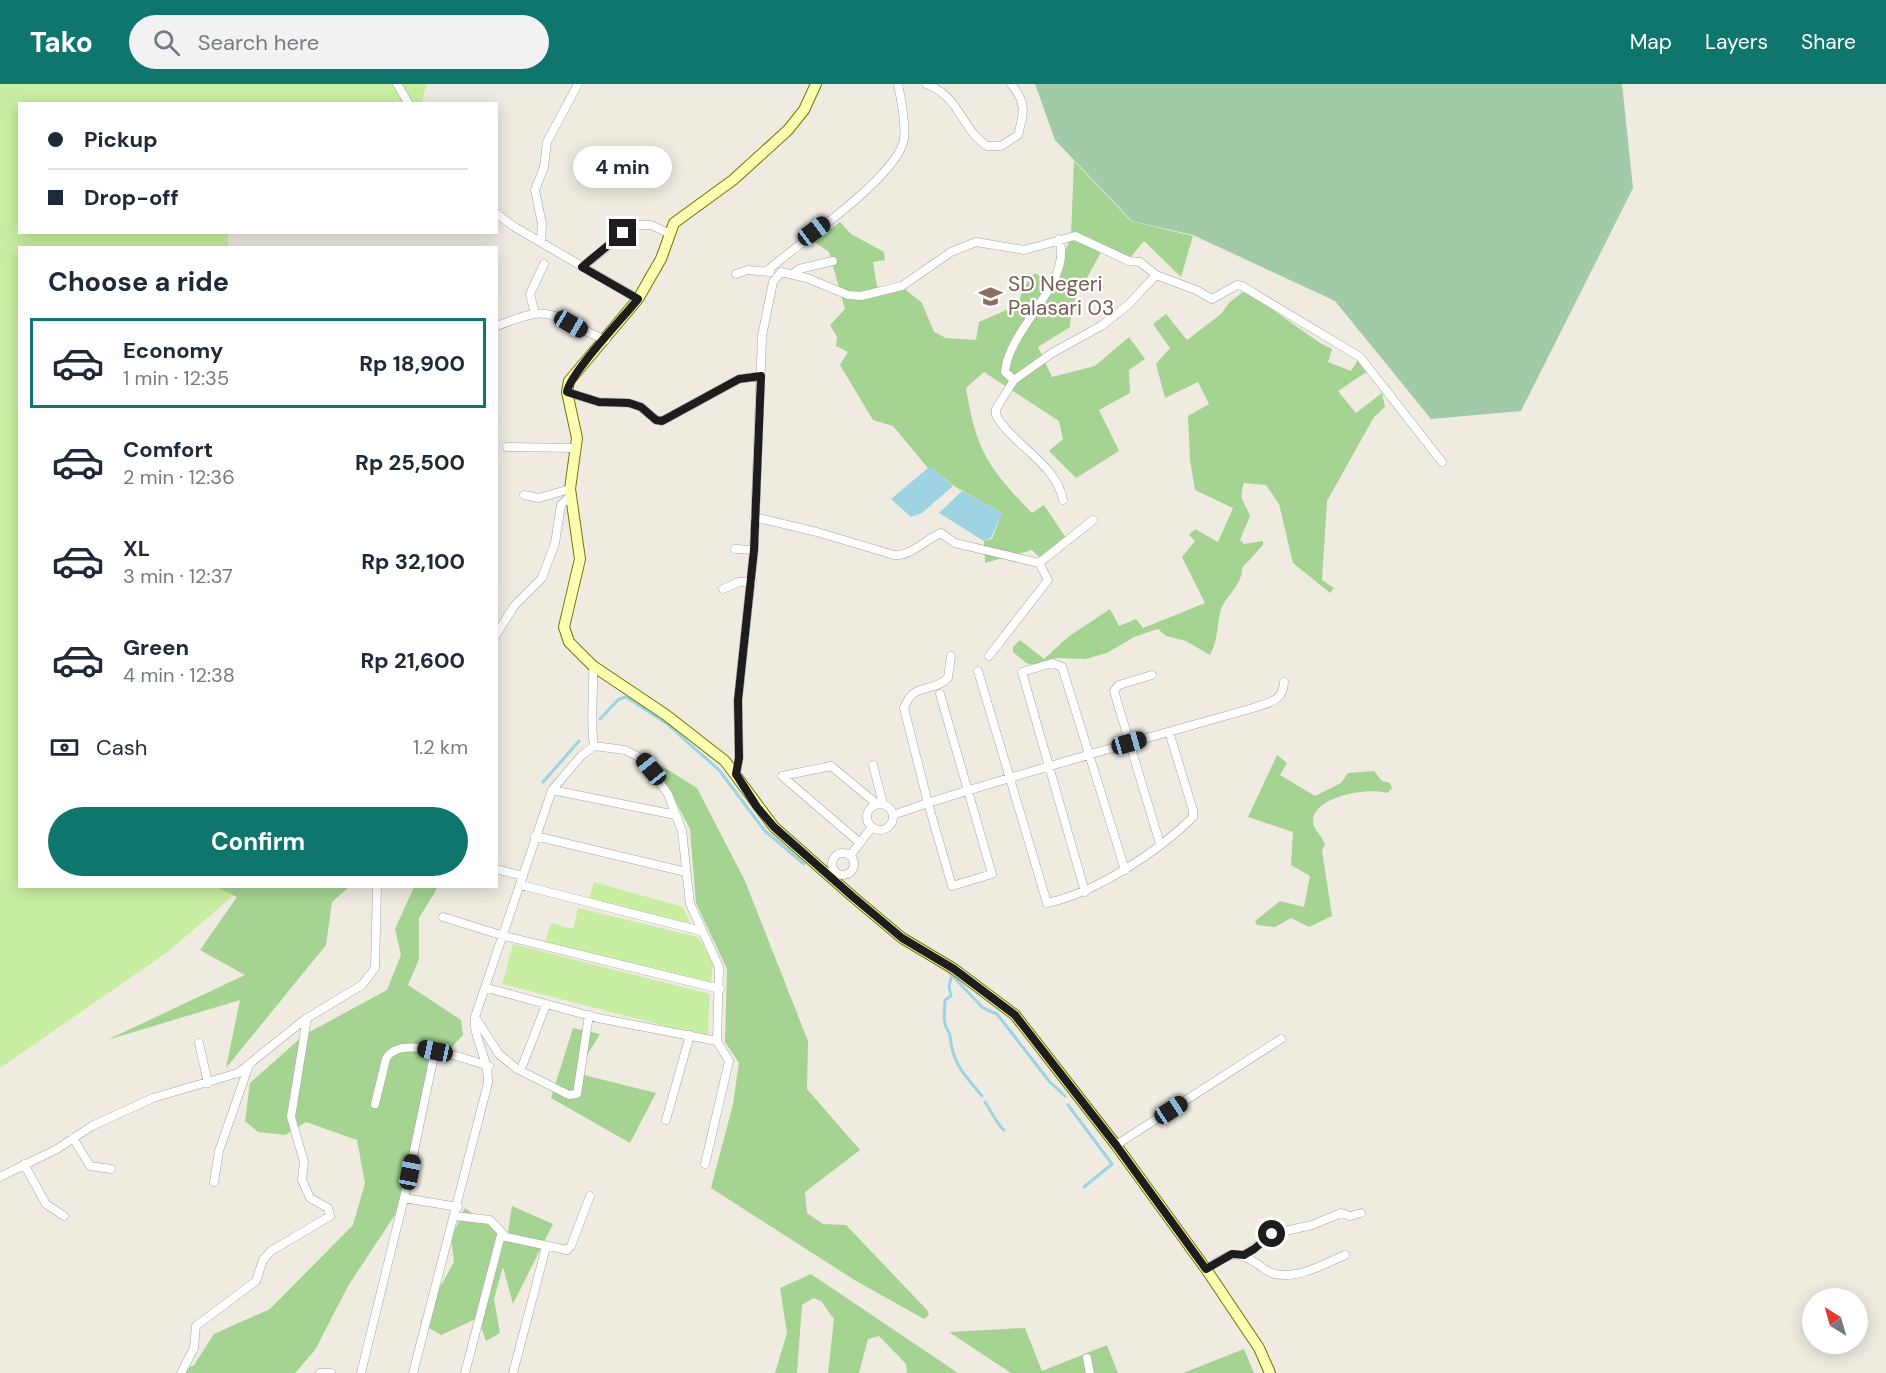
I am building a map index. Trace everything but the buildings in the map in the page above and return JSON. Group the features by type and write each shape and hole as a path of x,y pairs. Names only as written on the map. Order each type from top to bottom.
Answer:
{"main road":[{"path":"816,84 804,110 788,130 733,180 674,223 668,233 661,259 638,299 606,340 569,381 567,392 575,422 576,448 570,492 580,559 564,627 569,642 593,666 714,751 736,774 757,807 774,827 833,874 902,938 954,969 1015,1015 1116,1145 1206,1269 1259,1348 1270,1373"}],"street":[{"path":"397,84 408,102"},
{"path":"540,242 542,224 535,190 544,167 547,142 579,84"},
{"path":"926,84 944,93 956,105 974,133 987,146 1001,146 1018,135 1024,113 1021,96 1011,84"},
{"path":"767,271 863,192 896,160 904,138 901,85"},
{"path":"498,214 540,242 638,299"},
{"path":"582,267 635,225 651,225 668,233"},
{"path":"776,275 784,271 794,273 848,295 868,295 902,286 951,252 976,242 1018,250 1068,236 1083,239 1129,261 1140,262 1156,275 1196,290 1212,299 1237,285 1242,286 1360,357 1442,462"},
{"path":"1014,380 1006,376 1005,366 1016,337 1053,283 1060,263 1059,238"},
{"path":"794,273 833,261"},
{"path":"535,314 530,294 544,264"},
{"path":"736,274 748,270 767,271 776,275"},
{"path":"736,774 739,758 738,700 754,550 762,336 776,275"},
{"path":"1063,500 1061,490 1051,475 996,414 996,409 1014,380 1052,353 1101,326 1128,305 1156,275"},
{"path":"498,325 535,314 556,316 585,332 606,340"},
{"path":"567,392 599,402 635,405 662,421 739,379 761,376"},
{"path":"507,447 576,448"},
{"path":"524,495 539,498 570,492"},
{"path":"498,632 514,606 542,578 555,543 561,505 570,492"},
{"path":"754,517 817,532 894,555 902,556 941,533 955,543 1039,563 1048,580 989,656"},
{"path":"1039,563 1093,520"},
{"path":"735,549 754,550"},
{"path":"723,589 739,582 752,581"},
{"path":"940,694 992,874 952,886 904,708 907,698 915,691 938,685 948,678 951,656"},
{"path":"1085,892 1022,672 1052,663 1062,667 1125,870"},
{"path":"593,666 594,691 591,718 594,746"},
{"path":"978,671 1045,902 1085,892 1125,870 1193,817 1193,810 1169,732"},
{"path":"1152,675 1119,685 1114,691 1160,844"},
{"path":"893,815 1008,778 1280,698 1283,694 1284,682"},
{"path":"413,1373 489,1083 489,1066 475,1029 475,1017 487,988 535,836 552,790 581,756 594,746 625,750 643,759 658,778 682,831 690,904 719,967 717,1041 729,1061 705,1164"},
{"path":"873,765 880,804"},
{"path":"860,843 782,776 831,766 880,804 889,807 893,815 891,823 885,829 872,827 868,822 867,813 880,804"},
{"path":"552,790 676,815"},
{"path":"850,856 872,827"},
{"path":"535,836 686,872"},
{"path":"843,853 850,856 853,862 850,872 844,875 833,874 832,862 836,856 843,853"},
{"path":"498,870 523,876"},
{"path":"521,885 701,931"},
{"path":"0,1177 92,1126 153,1098 229,1077 248,1068 307,1018 362,985 374,972 377,888"},
{"path":"443,917 504,936 720,989"},
{"path":"487,988 589,1015 717,1041"},
{"path":"523,1064 546,1005"},
{"path":"475,1017 499,1054 517,1069 569,1095 577,1094 589,1015"},
{"path":"181,1373 194,1348 196,1326 256,1281 263,1260 271,1251 330,1216 328,1208 310,1198 302,1180 304,1162 291,1117 307,1018"},
{"path":"666,1120 690,1035"},
{"path":"1116,1145 1281,1039"},
{"path":"199,1043 208,1083"},
{"path":"375,1104 389,1053 407,1047 435,1051 489,1066"},
{"path":"361,1373 404,1198 435,1051"},
{"path":"214,1182 219,1151 248,1068"},
{"path":"73,1138 90,1166 111,1169"},
{"path":"24,1164 46,1204 64,1216"},
{"path":"455,1216 490,1220 501,1234 564,1250 570,1248 590,1196"},
{"path":"404,1198 458,1207"},
{"path":"1244,1255 1278,1231 1312,1225 1341,1213 1350,1216 1361,1213"},
{"path":"465,1373 501,1234"},
{"path":"513,1373 546,1247"},
{"path":"1206,1269 1232,1254 1244,1255 1268,1272 1280,1275 1311,1270 1346,1255"},
{"path":"1087,1358 1090,1373"},
{"path":"320,1373 331,1373"}],"green space":[{"path":"0,84 427,84 422,102 18,102 18,234 228,234 228,246 18,246 18,888 242,888 169,951 0,1068"},
{"path":"1035,84 1622,84 1633,188 1521,411 1431,419 1335,301 1193,235 1132,221 1055,140"},
{"path":"1074,161 1131,221 1193,236 1181,277 1144,241 1129,259 1105,245 1072,305 1070,327 1038,347 1052,377 1095,366 1129,337 1145,359 1129,370 1130,393 1099,410 1119,451 1076,478 1049,451 1063,439 1059,421 984,372 966,388 974,427 994,470 1032,513 1044,505 1068,541 1046,564 1032,550 985,563 984,541 992,539 1002,513 954,486 932,468 928,468 893,426 873,420 840,365 848,352 836,346 837,337 830,325 845,309 829,252 813,241 840,222 851,234 884,252 885,260 873,262 877,287 905,283 906,290 922,303 934,332 946,338 976,340 979,322 1018,305 1023,288 1035,273 1042,278 1042,290 1051,290 1071,236"},
{"path":"1245,290 1332,349 1328,362 1351,371 1358,360 1368,371 1338,391 1356,413 1382,393 1385,407 1374,417 1327,501 1322,580 1334,588 1330,593 1293,563 1279,504 1266,485 1244,483 1242,497 1250,516 1240,540 1244,544 1263,541 1263,545 1242,568 1238,583 1223,605 1210,655 1186,641 1166,636 1158,629 1134,637 1107,653 1085,659 1055,658 1038,666 1026,663 1013,652 1013,647 1020,640 1044,659 1068,637 1110,609 1119,626 1136,619 1143,628 1205,603 1182,557 1195,541 1189,535 1195,529 1218,542 1233,508 1195,490 1190,460 1188,416 1209,404 1198,382 1165,398 1156,364 1170,348 1153,324 1166,314 1187,340 1221,314 1229,303"},
{"path":"1277,755 1287,763 1280,775 1315,796 1341,783 1348,773 1374,771 1382,781 1390,783 1392,788 1387,793 1368,791 1344,795 1332,799 1316,812 1313,823 1325,845 1322,850 1332,916 1309,927 1291,918 1275,927 1257,925 1255,921 1280,901 1304,907 1310,876 1291,865 1293,832 1248,817"},
{"path":"654,761 697,788 745,881 808,1041 807,1089 860,1150 805,1192 807,1213 823,1224 846,1225 927,1310 929,1315 924,1319 856,1281 711,1188 733,1104 739,1063 725,1042 727,969 696,903 690,829"},
{"path":"594,882 683,907 691,926 588,902"},
{"path":"219,888 348,888 332,902 326,945 226,1068 240,1000 107,1040 245,975 200,950 237,897"},
{"path":"414,888 437,888 419,918 419,959 408,985 461,1020 463,1035 432,1068 425,1081 416,1183 348,1286 315,1350 295,1373 179,1373 194,1365 214,1334 270,1309 353,1225 365,1183 357,1140 306,1122 285,1135 258,1132 245,1121 250,1083 304,1035 387,990 401,955 395,929"},
{"path":"578,908 698,937 713,963 711,985 545,942 551,923 573,929"},
{"path":"513,944 710,994 708,1037 502,984"},
{"path":"573,1028 600,1034 576,1073 656,1093 630,1143 551,1098"},
{"path":"512,1206 553,1224 513,1304 503,1267 494,1299 500,1333 486,1341 478,1318 441,1335 420,1323 454,1262 451,1238 465,1208 507,1238"},
{"path":"811,1274 958,1373 907,1373 906,1364 879,1336 868,1339 859,1373 828,1373 834,1319 821,1301 813,1298 802,1305 797,1373 775,1373 787,1333 780,1288"},
{"path":"1025,1328 1042,1371 1107,1345 1118,1373 1011,1373 949,1332"},
{"path":"1244,1349 1254,1373 1183,1373"}],"water":[{"path":"928,468 932,468 953,486 922,513 911,517 891,499"},
{"path":"962,491 1002,513 991,538 984,541 939,513"}],"waterway":[{"path":"600,719 619,699 626,697 666,723 719,770 765,831 804,864"},
{"path":"543,782 579,741"},
{"path":"945,968 983,1008 997,1014 1049,1081 1065,1096"},
{"path":"951,978 949,986 951,996 945,1000 945,1025 950,1034 951,1046 957,1062 982,1096"},
{"path":"985,1102 1004,1130"},
{"path":"1068,1105 1112,1164 1084,1187"}],"place":[{"name":"SD Negeri Palasari 03","path":"990,296"}],"route":[{"path":"623,233 582,267 638,299 594,354 575,373 569,381 567,392 599,402 629,403 641,407 656,420 662,421 689,404 739,379 761,376 753,565 738,700 739,758 736,774 747,792 765,817 789,842 902,938 954,969 1015,1015 1116,1145 1206,1269 1232,1254 1244,1255 1272,1234"}]}
